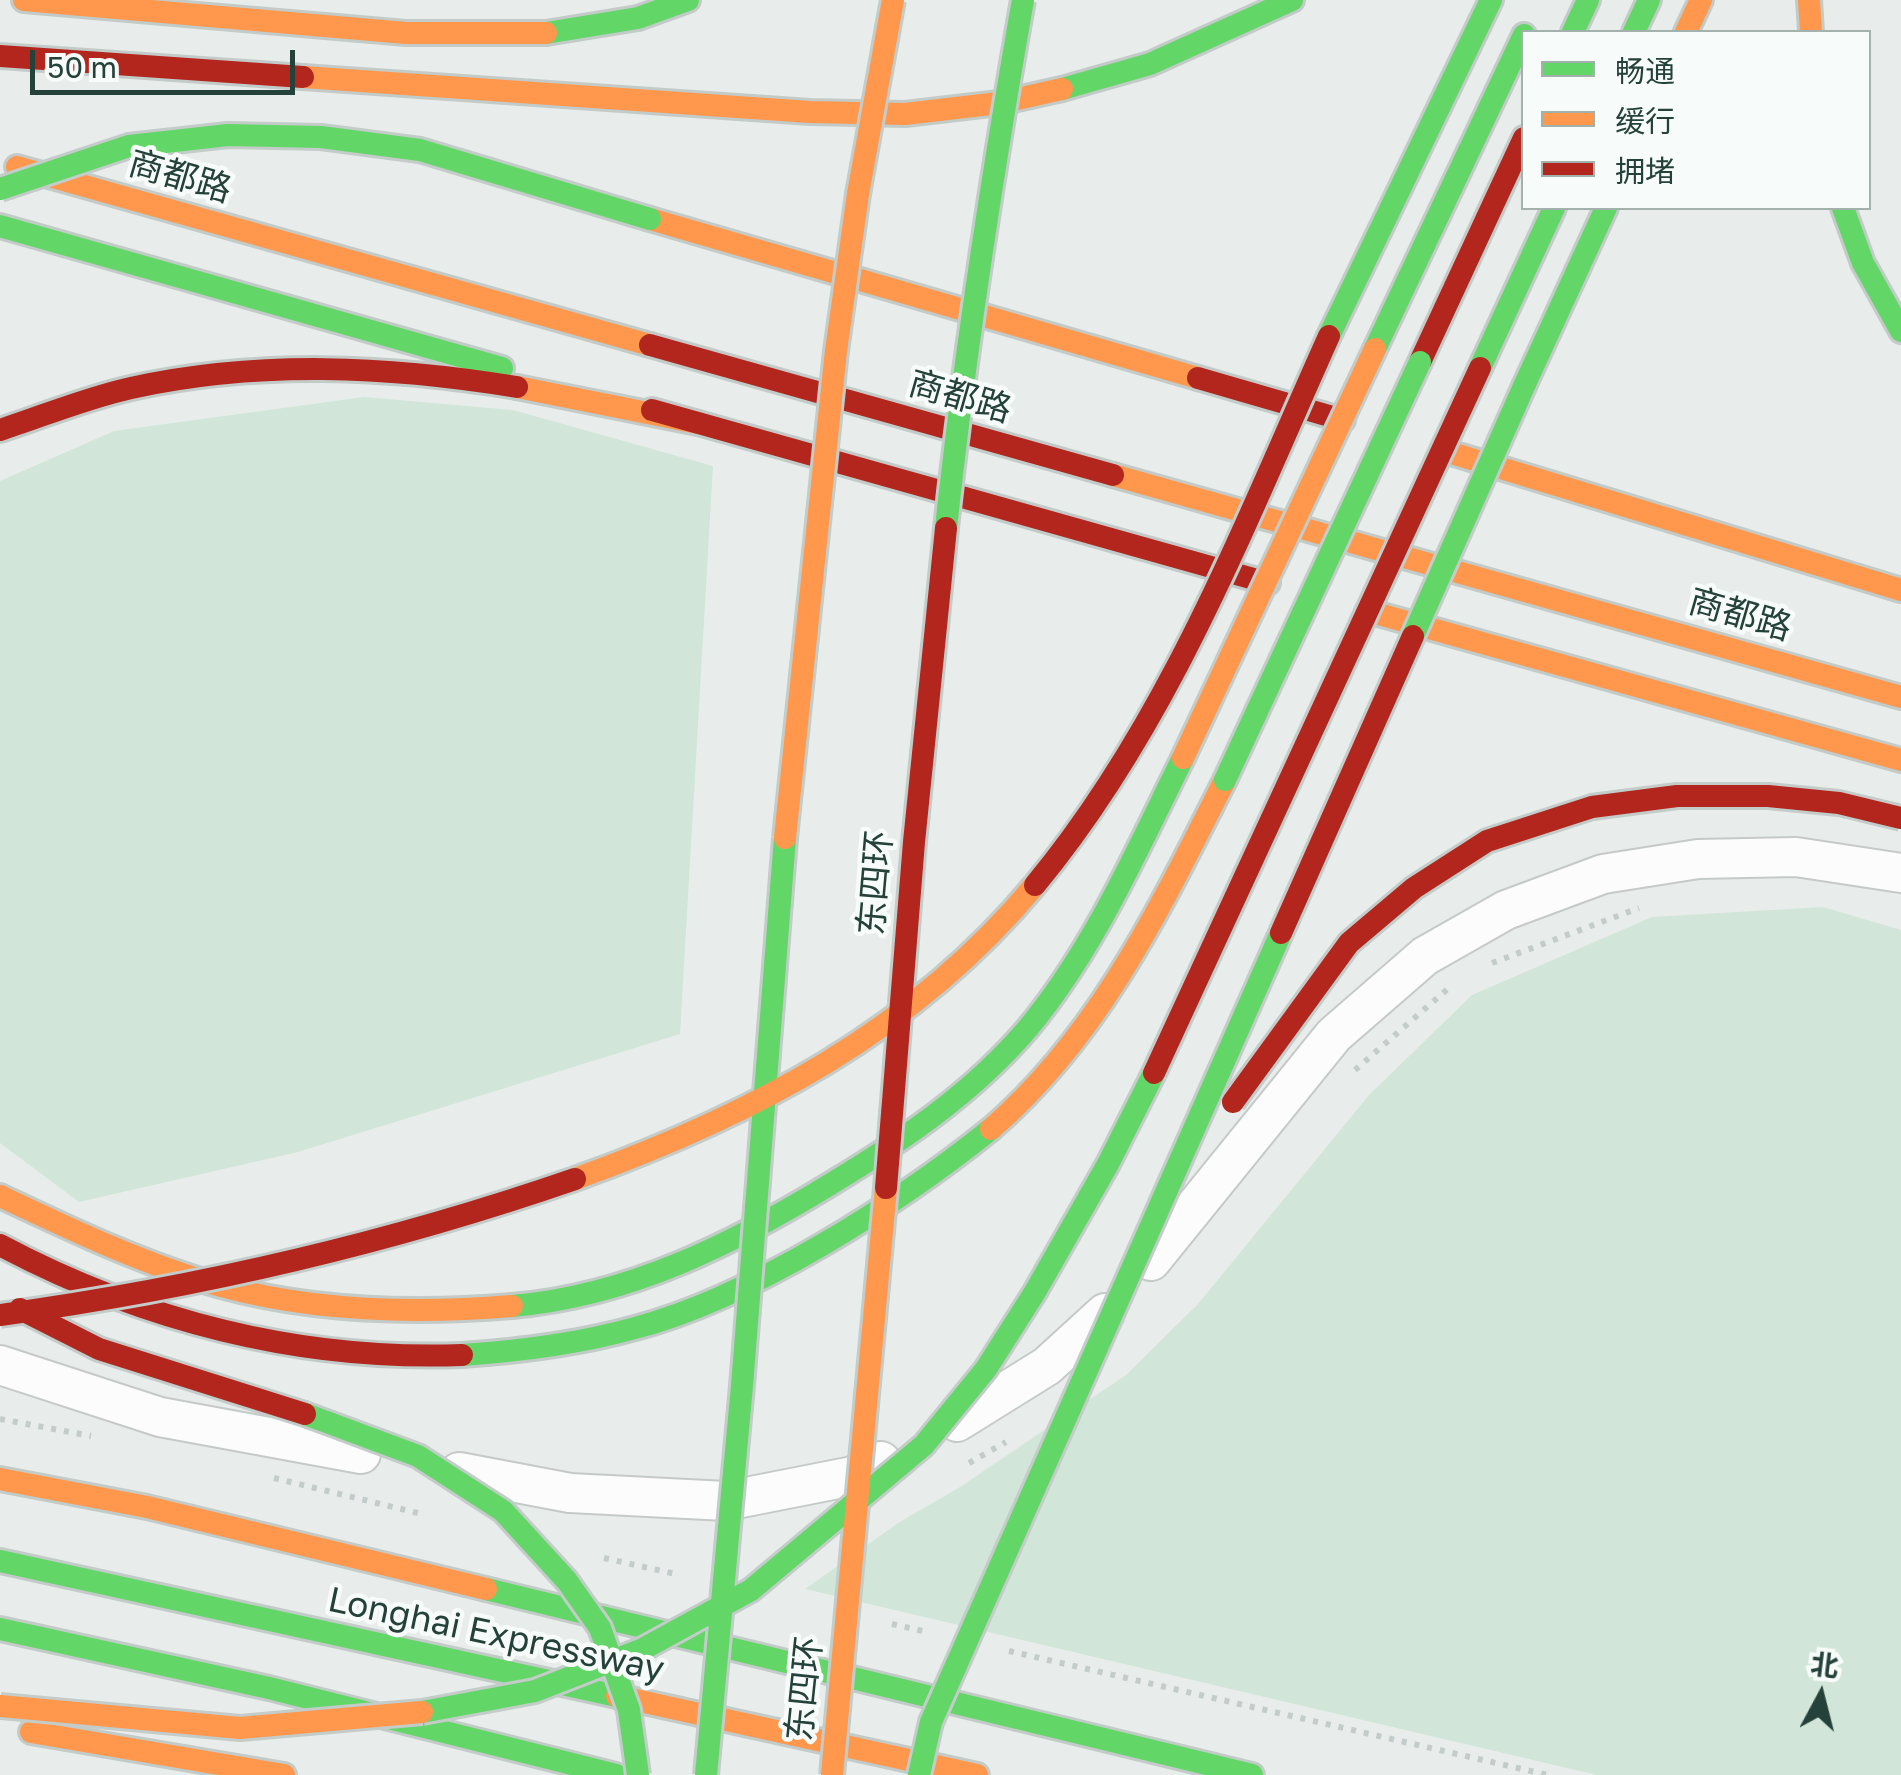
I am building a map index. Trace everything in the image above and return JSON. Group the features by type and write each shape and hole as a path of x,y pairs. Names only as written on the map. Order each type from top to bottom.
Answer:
{"main road":[{"path":"24,0 362,29 489,35 550,33 617,23 688,0"},
{"path":"706,1775 744,1367 786,830 836,352 858,194 893,0"},
{"name":"东四环","path":"832,1775 871,1378 914,842 963,367 1023,0"},
{"path":"0,56 790,111 905,114 999,104 1078,86 1166,57 1292,0"},
{"path":"0,1315 95,1304 290,1263 458,1219 623,1163 733,1116 802,1079 909,1009 993,933 1124,762 1199,622 1328,336 1490,0"},
{"path":"1574,30 1588,0"},
{"path":"1635,30 1649,0"},
{"path":"1687,30 1701,0"},
{"path":"1809,0 1811,30"},
{"path":"1129,69 1208,12"},
{"path":"0,1196 176,1272 279,1298 355,1308 444,1311 522,1306 624,1284 742,1237 934,1119 1028,1027 1074,964 1122,880 1521,41"},
{"path":"963,367 1037,77"},
{"path":"0,189 129,146 228,135 321,137 420,150 1156,363 1901,590"},
{"path":"0,1244 161,1315 270,1343 352,1354 446,1356 528,1351 638,1328 763,1278 962,1155 1064,1056 1113,989 1160,909 1226,780 1521,144"},
{"name":"商都路","path":"0,162 1901,696"},
{"path":"0,1706 240,1728 444,1710 535,1691 644,1649 751,1590 924,1445 986,1369 1108,1164 1163,1054 1553,210"},
{"path":"918,1775 931,1722 1605,210"},
{"path":"1844,210 1863,263 1901,330"},
{"path":"0,226 1901,760"},
{"path":"0,430 130,388 232,371 337,366 438,373 559,393 698,423"},
{"path":"1075,1396 1238,1092 1349,943 1414,888 1487,841 1592,807 1677,796 1768,796 1839,803 1901,818"},
{"path":"0,1298 100,1349 344,1426 418,1456 503,1511 567,1581 600,1628 629,1710 638,1775"},
{"path":"0,1479 147,1507 1252,1775"},
{"name":"Longhai Expressway","path":"0,1562 977,1775"},
{"path":"0,1629 269,1688 616,1775"},
{"path":"0,1726 284,1775"}],"street":[{"path":"0,1365 160,1416 570,1493 726,1501 852,1476 956,1422 1046,1366 1123,1296 1334,1035 1424,956 1506,910 1604,874 1698,859 1796,857 1901,873"}],"path":[{"path":"1485,966 1644,906"},
{"path":"1343,1085 1453,984"},
{"path":"962,1467 1008,1440"}],"green space":[{"path":"364,397 513,410 713,466 680,1034 298,1152 79,1202 0,1143 0,481 114,431"},
{"path":"1823,907 1901,930 1901,1775 1597,1775 805,1589 898,1523 960,1487 1126,1375 1198,1304 1369,1095 1472,995 1652,917"}],"traffic: fast":[{"path":"546,33 638,18 688,0"},
{"path":"946,528 980,264 1023,0"},
{"path":"1062,89 1150,64 1292,0"},
{"path":"1329,336 1491,0"},
{"path":"1574,30 1588,0"},
{"path":"1635,30 1649,0"},
{"path":"1375,349 1521,41"},
{"path":"0,189 129,146 228,135 321,137 420,150 650,219"},
{"path":"1480,368 1553,210"},
{"path":"1525,384 1605,210"},
{"path":"1844,210 1863,263 1901,331"},
{"path":"0,226 502,368"},
{"path":"1225,780 1420,362"},
{"path":"1413,636 1525,384"},
{"path":"512,1306 598,1291 720,1245 861,1166 962,1093 1008,1050 1053,996 1114,897 1183,758"},
{"path":"706,1775 742,1386 785,838"},
{"path":"919,1775 931,1722 1281,933"},
{"path":"422,1712 535,1691 643,1649 751,1590 924,1445 986,1369 1035,1292 1108,1164 1154,1073"},
{"path":"462,1355 614,1334 726,1295 868,1217 991,1129"},
{"path":"305,1414 418,1456 503,1511 567,1581 600,1628 629,1710 638,1775"},
{"path":"0,1561 617,1696"},
{"path":"486,1589 1252,1775"},
{"path":"0,1629 269,1688 616,1775"}],"traffic: slow":[{"path":"24,0 406,33 546,33"},
{"path":"785,838 836,351 858,194 893,0"},
{"path":"1687,30 1701,0"},
{"path":"1809,0 1811,30"},
{"path":"303,77 810,112 905,114 999,103 1062,89"},
{"path":"17,167 650,345"},
{"path":"650,219 1198,378"},
{"path":"1183,758 1375,349"},
{"path":"517,387 698,423"},
{"path":"1445,451 1901,590"},
{"path":"1113,475 1901,697"},
{"path":"1375,613 1901,760"},
{"path":"991,1129 1065,1053 1096,1010 1152,921 1225,780"},
{"path":"575,1179 704,1127 826,1063 937,984 1035,885"},
{"path":"832,1775 886,1188"},
{"path":"0,1196 137,1257 257,1295 366,1309 512,1306"},
{"path":"0,1479 147,1507 486,1589"},
{"path":"617,1696 977,1775"},
{"path":"0,1706 240,1728 422,1712"},
{"path":"31,1732 284,1775"}],"traffic: jam":[{"path":"0,56 303,77"},
{"path":"1420,362 1521,144"},
{"path":"1035,885 1083,823 1164,690 1234,550 1329,336"},
{"path":"650,345 1113,475"},
{"path":"1154,1073 1480,368"},
{"path":"0,430 114,392 227,373 372,371 517,387"},
{"path":"1198,378 1343,420"},
{"path":"652,410 1268,583"},
{"path":"886,1188 914,842 946,528"},
{"path":"1281,933 1413,636"},
{"path":"1233,1102 1349,943 1414,888 1487,841 1592,807 1677,796 1768,796 1839,803 1901,818"},
{"path":"0,1315 146,1292 290,1261 433,1224 575,1179"},
{"path":"0,1245 110,1295 224,1331 342,1351 462,1355"},
{"path":"20,1309 99,1349 305,1414"}]}
